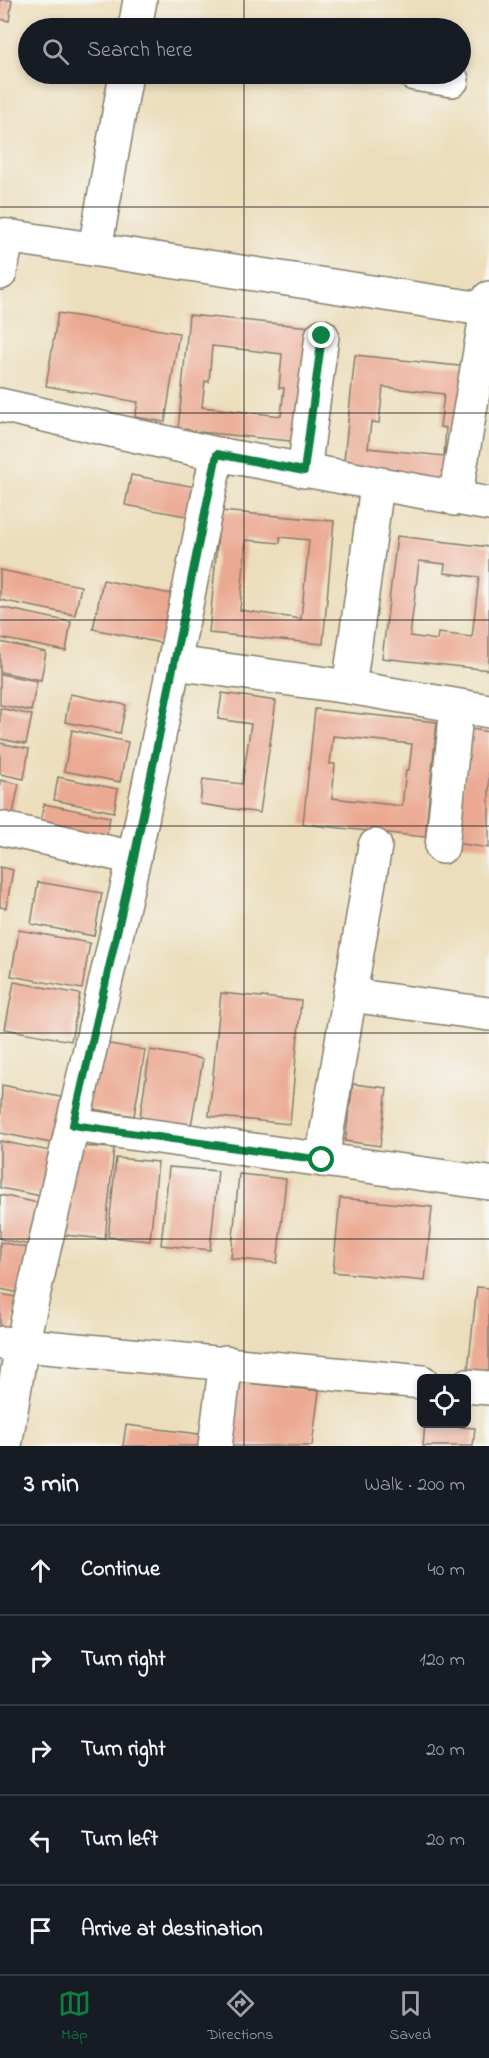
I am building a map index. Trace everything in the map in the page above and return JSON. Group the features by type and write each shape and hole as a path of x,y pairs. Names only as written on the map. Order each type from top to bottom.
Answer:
{"street":[{"path":"137,18 140,0"},
{"path":"94,249 124,84"},
{"path":"0,273 4,235 489,306 455,499"},
{"path":"304,471 322,336"},
{"path":"0,405 217,454 377,486 489,504"},
{"path":"5,1446 11,1343 73,1125 134,858 217,454"},
{"path":"349,687 377,486"},
{"path":"174,663 349,687 473,709 442,847"},
{"path":"0,828 134,858"},
{"path":"322,1160 375,846"},
{"path":"350,995 489,1014"},
{"path":"73,1125 489,1183"},
{"path":"11,1343 417,1381"},
{"path":"215,1446 226,1362"},
{"path":"471,1386 489,1388"}],"building":[{"path":"0,0 12,0 9,21 0,19"},
{"path":"58,313 179,333 165,422 135,417 138,402 46,386"},
{"path":"189,315 311,327 300,442 178,430","holes":["212,346 282,354 279,388 284,388 281,416 202,407 205,381 209,382"]},
{"path":"355,355 477,368 465,483 343,470","holes":["383,387 444,394 440,427 446,428 444,456 368,448 371,422 379,423"]},
{"path":"131,475 196,487 191,517 125,505"},
{"path":"220,511 334,521 323,644 209,633","holes":["280,537 309,540 301,619 240,610 246,540 280,543"]},
{"path":"397,536 489,547 489,670 382,658","holes":["419,561 445,564 444,573 479,577 472,637 438,633 437,640 410,636"]},
{"path":"0,570 81,586 75,615 0,600"},
{"path":"103,580 176,595 166,644 93,629"},
{"path":"0,607 71,622 66,651 0,638"},
{"path":"0,642 46,652 41,680 0,672"},
{"path":"0,674 37,681 31,711 0,705"},
{"path":"222,693 276,701 260,813 200,804 203,779 242,784 251,724 218,719"},
{"path":"70,694 126,705 120,733 65,722"},
{"path":"0,708 32,715 26,744 0,739"},
{"path":"315,709 437,722 425,837 303,824","holes":["333,736 412,744 402,806 332,798 335,764 330,764"]},
{"path":"471,729 489,732 489,848 455,843"},
{"path":"72,730 128,742 120,782 64,771"},
{"path":"0,743 29,749 24,779 0,774"},
{"path":"58,777 118,789 114,812 54,800"},
{"path":"0,780 19,784 12,818 0,815"},
{"path":"44,804 110,817 105,846 38,832"},
{"path":"0,867 13,870 6,908 0,907"},
{"path":"38,882 102,893 94,936 31,924"},
{"path":"19,930 90,943 82,989 11,976"},
{"path":"14,982 80,994 71,1041 5,1029"},
{"path":"221,993 301,1001 290,1124 209,1116"},
{"path":"98,1042 145,1050 134,1116 87,1108"},
{"path":"150,1050 203,1059 191,1126 140,1117"},
{"path":"353,1084 387,1088 380,1146 345,1141"},
{"path":"2,1085 65,1098 56,1144 0,1133"},
{"path":"0,1141 50,1151 41,1196 0,1188"},
{"path":"77,1146 114,1148 105,1239 55,1234"},
{"path":"116,1158 158,1162 150,1241 108,1237"},
{"path":"169,1167 218,1171 210,1250 161,1245"},
{"path":"239,1174 286,1179 277,1263 231,1258"},
{"path":"0,1195 39,1203 30,1245 0,1239"},
{"path":"340,1198 432,1207 425,1281 333,1272"},
{"path":"0,1242 28,1248 20,1293 0,1289"},
{"path":"477,1287 489,1288 489,1381 471,1379 471,1374 467,1374"},
{"path":"0,1294 17,1297 11,1332 0,1330"},
{"path":"230,1381 319,1391 312,1446 222,1446"},
{"path":"126,1425 215,1436 214,1446 123,1446"},
{"path":"425,1428 475,1428 473,1446 423,1446"}],"route":[{"path":"322,336 304,471 217,454 134,858 73,1125 322,1160"}]}
